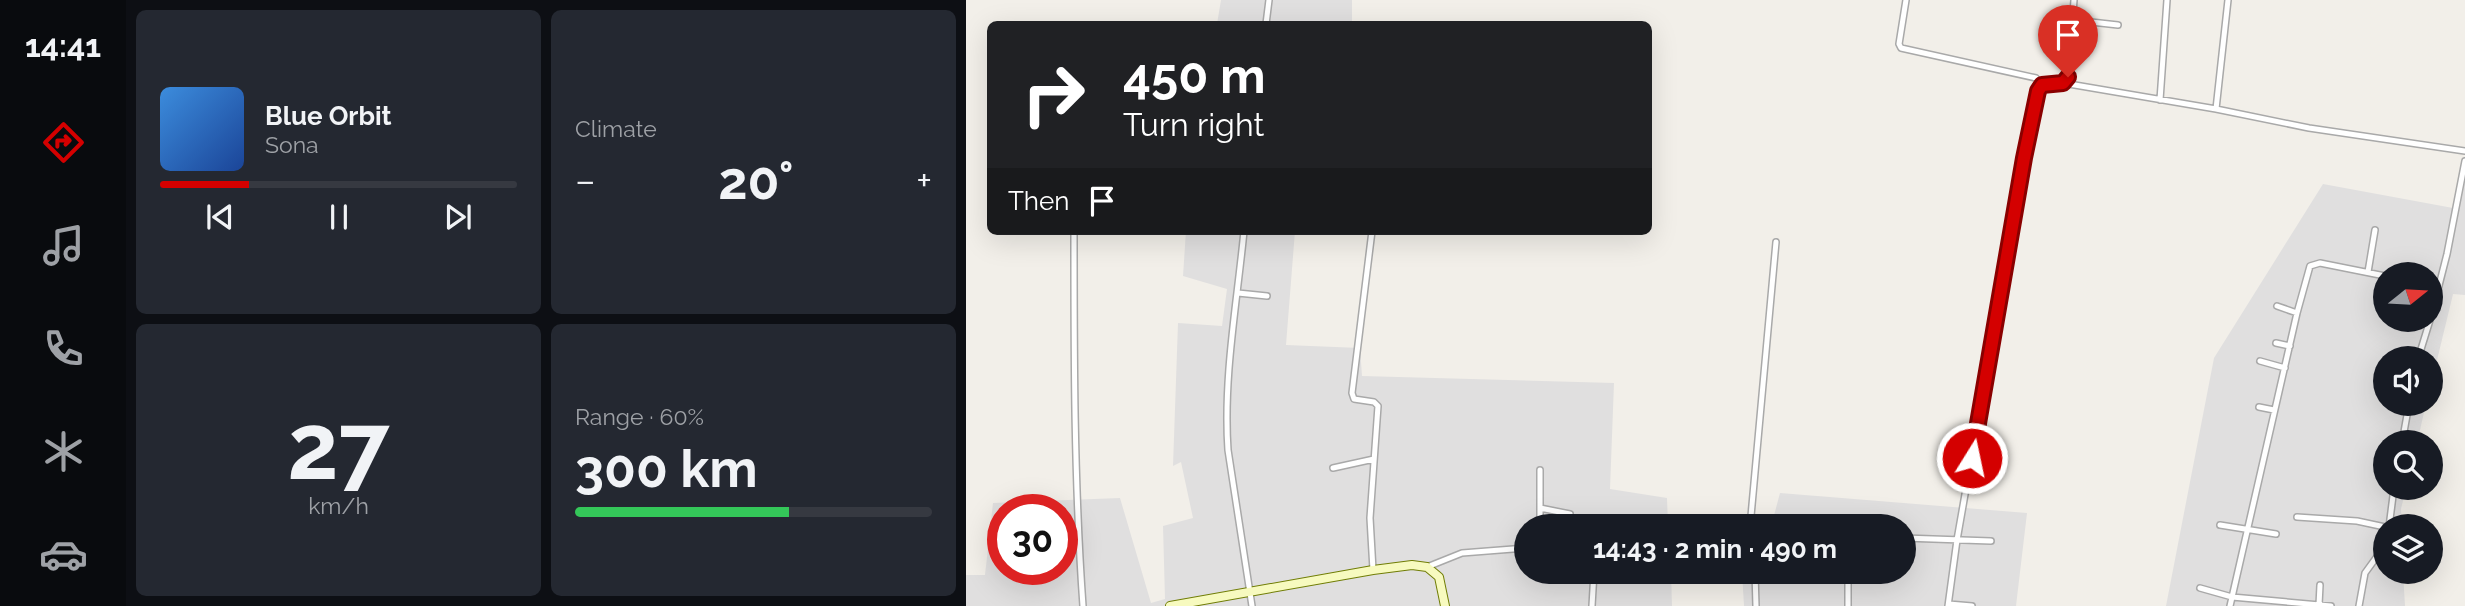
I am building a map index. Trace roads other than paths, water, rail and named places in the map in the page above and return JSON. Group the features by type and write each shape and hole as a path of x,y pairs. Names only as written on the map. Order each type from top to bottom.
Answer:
{"main road":[{"path":"1170,606 1402,565 1427,567 1439,577 1446,606"}],"street":[{"path":"1266,21 1269,0"},
{"path":"1906,0 1899,44 1902,48 2036,78 2042,85"},
{"path":"2063,83 2068,77 2074,0"},
{"path":"2160,100 2167,0"},
{"path":"2216,109 2228,0"},
{"path":"2073,20 2118,25"},
{"path":"2042,85 2063,83 2309,128 2465,151"},
{"path":"1972,606 1948,605 2024,158 2038,91 2042,85"},
{"path":"2443,268 2465,161"},
{"path":"2368,272 2375,230"},
{"path":"1074,235 1074,400 1083,606"},
{"path":"1244,235 1228,387 1227,438 1252,606"},
{"path":"1372,235 1352,393 1354,399 1374,402 1378,406 1370,518 1373,569"},
{"path":"1751,514 1776,242"},
{"path":"2230,606 2309,268 2320,262 2373,273"},
{"path":"1238,293 1267,296"},
{"path":"2277,306 2297,313"},
{"path":"2276,343 2290,346"},
{"path":"2260,361 2285,368"},
{"path":"2259,407 2274,410"},
{"path":"1333,468 1374,460"},
{"path":"1539,470 1540,514"},
{"path":"1540,508 1570,514"},
{"path":"2297,517 2373,524"},
{"path":"2220,525 2276,534"},
{"path":"1916,538 1991,541"},
{"path":"1427,567 1462,553 1514,549"},
{"path":"2359,606 2365,573 2373,562"},
{"path":"1592,606 1593,584"},
{"path":"1755,584 1756,606"},
{"path":"1848,584 1848,606"},
{"path":"2319,605 2320,585"},
{"path":"2200,588 2232,597 2332,606"}]}
